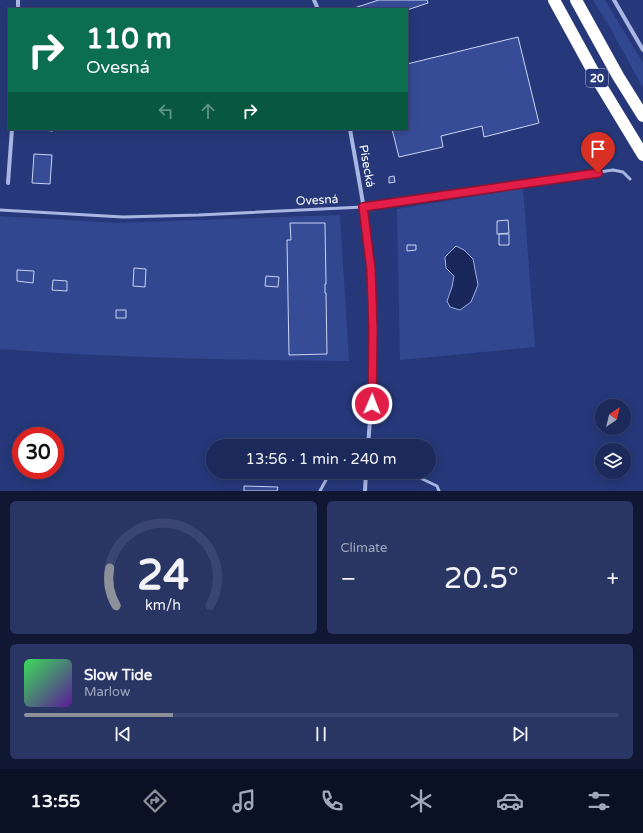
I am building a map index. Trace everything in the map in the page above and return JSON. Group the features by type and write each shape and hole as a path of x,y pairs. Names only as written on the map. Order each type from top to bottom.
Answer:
{"highway":[{"name":"20","path":"554,0 600,84 643,154"},
{"name":"20","path":"576,0 618,76 643,116"}],"street":[{"path":"614,0 643,50"},
{"path":"8,183 12,130"},
{"name":"Písecká","path":"350,130 363,207 371,270 373,330 372,404 369,439"},
{"path":"365,491 366,479"}],"lane":[{"name":"Ovesná","path":"0,210 123,217 363,207 613,170 623,172 630,179"},
{"path":"320,491 326,479"},
{"path":"422,479 437,486 439,491"}],"shaded area":[{"path":"593,0 605,0 643,63 643,88 608,24"},
{"path":"523,188 535,347 400,360 397,209"},
{"path":"340,215 349,361 174,358 87,355 0,349 0,216 118,223"},
{"path":"456,246 464,250 473,259 478,285 471,302 460,310 450,307 447,301 454,276 446,268 445,257"}],"building":[{"path":"379,0 427,0 428,3 408,10 408,8 354,8"},
{"path":"518,37 539,123 484,137 482,126 441,136 443,147 399,157 392,130 408,130 408,64"},
{"path":"34,154 52,155 50,184 32,183"},
{"path":"394,176 395,182 389,183 389,177"},
{"path":"508,220 509,233 497,234 497,221"},
{"path":"290,223 325,223 327,354 289,355 287,240 291,240"},
{"path":"499,234 509,234 509,245 499,245"},
{"path":"407,245 416,245 416,250 407,251"},
{"path":"134,268 146,269 145,287 133,286"},
{"path":"17,270 34,271 33,283 17,281"},
{"path":"266,276 279,277 278,287 265,286"},
{"path":"53,280 67,281 67,291 52,290"},
{"path":"116,310 126,310 126,318 116,318"},
{"path":"244,486 278,487 277,491 244,491"}],"route":[{"path":"372,404 373,330 371,270 363,207 598,173"}]}
